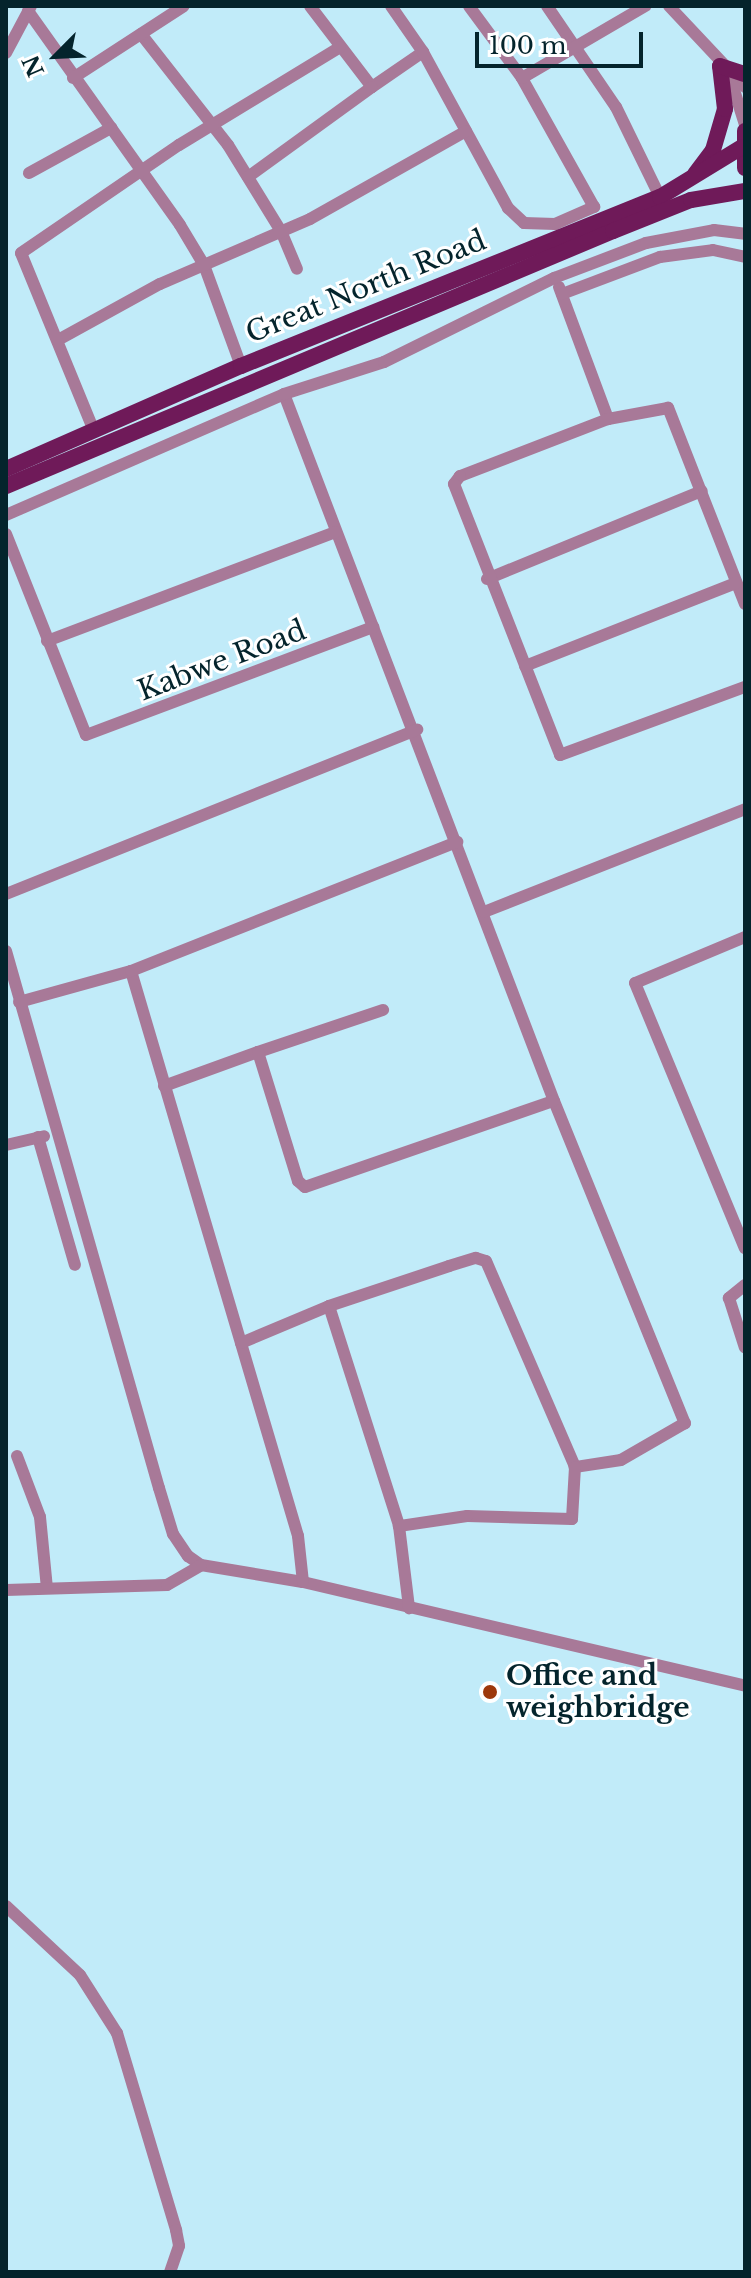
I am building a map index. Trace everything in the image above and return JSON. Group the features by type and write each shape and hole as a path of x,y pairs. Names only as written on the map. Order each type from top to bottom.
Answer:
{"main road":[{"path":"686,185 713,150 725,109 731,72"},
{"path":"744,135 745,168"},
{"name":"Great North Road","path":"6,469 241,366 660,197 686,185 744,135"},
{"name":"Great North Road","path":"6,486 652,215 724,191 745,191"}],"street":[{"path":"310,6 372,87"},
{"path":"391,6 423,52 508,208 524,223 555,224 594,207 522,78 469,6"},
{"path":"547,6 579,48 660,197"},
{"path":"522,78 579,48 645,6"},
{"path":"669,6 745,87"},
{"path":"6,53 29,8"},
{"path":"29,8 73,78 143,173 204,265 241,366"},
{"path":"73,78 176,8"},
{"path":"141,34 215,127 281,231 297,269"},
{"path":"94,431 21,253 143,173 179,145 215,127 340,47"},
{"path":"248,177 423,52"},
{"path":"731,72 744,135"},
{"path":"29,173 111,128"},
{"path":"58,340 204,265 281,231 466,131"},
{"path":"6,515 284,394 384,362 554,278 646,243 714,230 740,233 745,256 713,250 660,257 562,294"},
{"path":"554,278 608,419"},
{"path":"284,394 335,532 417,730 554,1101 685,1423 621,1460 575,1467"},
{"path":"745,604 668,408 608,419 457,480 453,489 487,579 525,666 556,752 564,757 745,687"},
{"path":"487,579 702,491"},
{"path":"6,534 47,641 335,532"},
{"path":"525,666 736,583"},
{"name":"Kabwe Road","path":"47,641 86,735 373,627"},
{"path":"6,894 417,730"},
{"path":"484,912 745,809"},
{"path":"19,1002 131,971 457,842"},
{"path":"745,937 635,983 745,1248"},
{"path":"6,951 55,1134 173,1534 201,1565 303,1582 745,1686"},
{"path":"131,971 298,1536 303,1582"},
{"path":"164,1086 383,1010"},
{"path":"258,1052 301,1186 554,1101"},
{"path":"6,1145 55,1134"},
{"path":"38,1137 75,1265"},
{"path":"65,1232 83,1226"},
{"path":"241,1343 329,1306 482,1258 575,1467 572,1519 467,1516 399,1526"},
{"path":"745,1285 729,1298 729,1311 745,1348"},
{"path":"329,1306 399,1526 409,1608"},
{"path":"17,1456 40,1517 47,1588"},
{"path":"6,1590 167,1585 201,1565"},
{"path":"6,1906 80,1975 117,2033 176,2230 179,2246 170,2272"}],"place":[{"name":"Office and weighbridge","path":"490,1692"}]}
